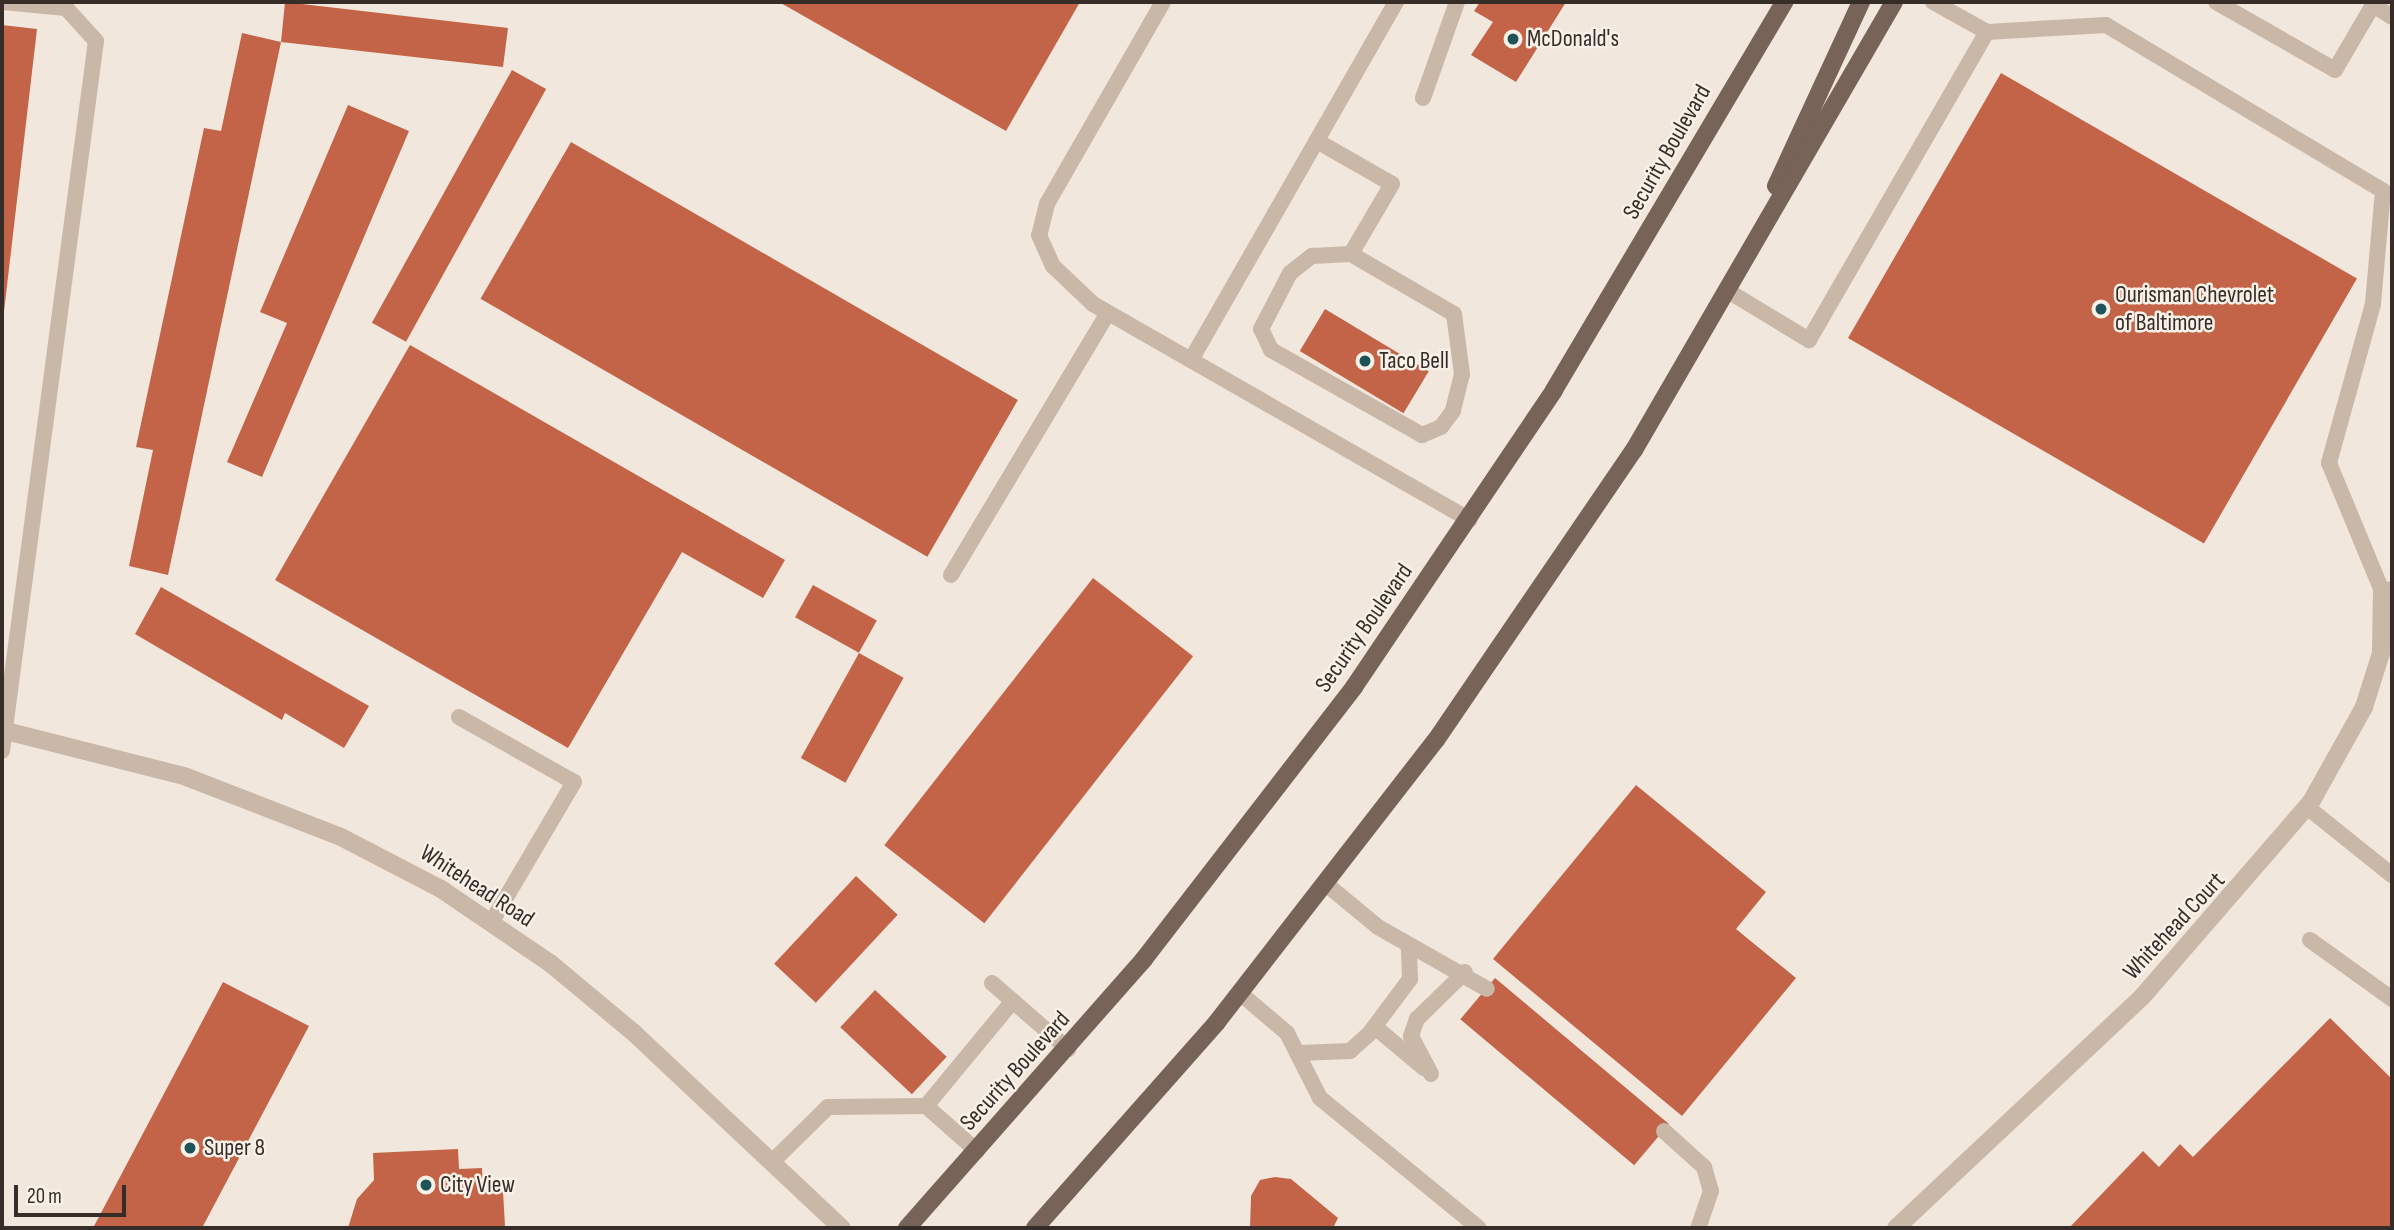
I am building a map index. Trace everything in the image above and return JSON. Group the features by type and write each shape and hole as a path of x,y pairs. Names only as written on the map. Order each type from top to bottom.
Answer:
{"main road":[{"name":"Security Boulevard","path":"907,1228 1068,1049 1254,820 1470,520 1784,2"},
{"path":"1728,291 1861,2"},
{"path":"1035,1228 1130,1128 1240,993 1326,884 1552,574 1728,291 1894,2"}],"street":[{"name":"Whitehead Court","path":"1896,1228 2142,997 2307,807 2364,707 2381,653 2387,590"},
{"name":"Whitehead Road","path":"3,731 172,772 269,806 411,871 492,921 634,1033 842,1228"}],"lane":[{"path":"2,2 66,8 96,41 2,751"},
{"path":"1163,2 1047,204 1039,235 1067,286 1108,313 1470,520"},
{"path":"1191,360 1396,2"},
{"path":"1423,98 1457,2"},
{"path":"1933,2 1987,32 2106,25 2383,191 2373,304 2329,463 2387,590"},
{"path":"2216,2 2335,70 2373,5 2392,17"},
{"path":"1728,291 1809,340 1987,32"},
{"path":"1317,141 1392,184 1351,254"},
{"path":"1351,254 1454,314 1462,374 1453,411 1441,427 1422,435 1271,350 1261,329 1290,273 1312,256 1351,254"},
{"path":"951,575 1108,313"},
{"path":"459,717 574,782 492,921"},
{"path":"2307,807 2392,875"},
{"path":"1326,884 1409,946 1465,972 1487,989"},
{"path":"2310,940 2392,999"},
{"path":"1300,1053 1350,1051 1375,1027 1410,979 1409,946"},
{"path":"1375,1027 1431,1074 1411,1036 1417,1019 1465,972"},
{"path":"992,983 1068,1049"},
{"path":"1240,993 1300,1053 1320,1098 1479,1228"},
{"path":"926,1106 1013,1001"},
{"path":"772,1162 828,1107 926,1106 977,1151"},
{"path":"1664,1131 1704,1167 1711,1191 1698,1228"}],"building":[{"path":"285,2 508,28 503,67 281,42"},
{"path":"779,2 1080,2 1006,131"},
{"name":"McDonald's","path":"1480,2 1566,2 1516,82 1471,55 1493,22 1474,11"},
{"path":"2,25 37,29 3,320 2,320"},
{"path":"242,33 281,42 168,575 129,566 153,450 136,447 204,128 221,131"},
{"path":"512,70 546,89 406,342 372,323"},
{"name":"Ourisman Chevrolet of Baltimore","path":"2001,73 2357,278 2204,544 1848,338"},
{"path":"348,105 409,131 262,477 227,462 287,323 260,312"},
{"path":"571,142 1018,400 927,557 481,299"},
{"name":"Taco Bell","path":"1325,309 1429,371 1403,413 1300,351"},
{"path":"410,345 785,560 763,598 682,552 568,748 275,580"},
{"path":"1093,578 1193,656 984,923 884,845"},
{"path":"813,585 877,620 859,653 795,617"},
{"path":"161,587 369,706 344,748 285,713 282,720 135,634"},
{"path":"859,653 904,678 845,783 801,758"},
{"path":"1636,785 1766,892 1736,929 1796,978 1682,1116 1493,959"},
{"path":"856,876 898,915 816,1003 774,964"},
{"path":"1495,978 1669,1124 1634,1165 1460,1019"},
{"name":"Super 8","path":"223,982 309,1026 202,1228 93,1228"},
{"path":"875,990 947,1057 912,1094 840,1027"},
{"path":"2330,1018 2392,1079 2392,1228 2069,1228 2143,1151 2159,1167 2180,1144 2193,1157"},
{"name":"City View","path":"458,1149 459,1169 482,1168 483,1192 503,1191 505,1226 348,1228 357,1199 374,1180 373,1153"},
{"path":"1275,1177 1291,1179 1338,1218 1333,1228 1250,1228 1251,1196 1260,1180"}],"place":[{"name":"McDonald's","path":"1513,39"},
{"name":"Ourisman Chevrolet of Baltimore","path":"2101,309"},
{"name":"Taco Bell","path":"1365,361"},
{"name":"Super 8","path":"190,1148"},
{"name":"City View","path":"426,1185"}]}
